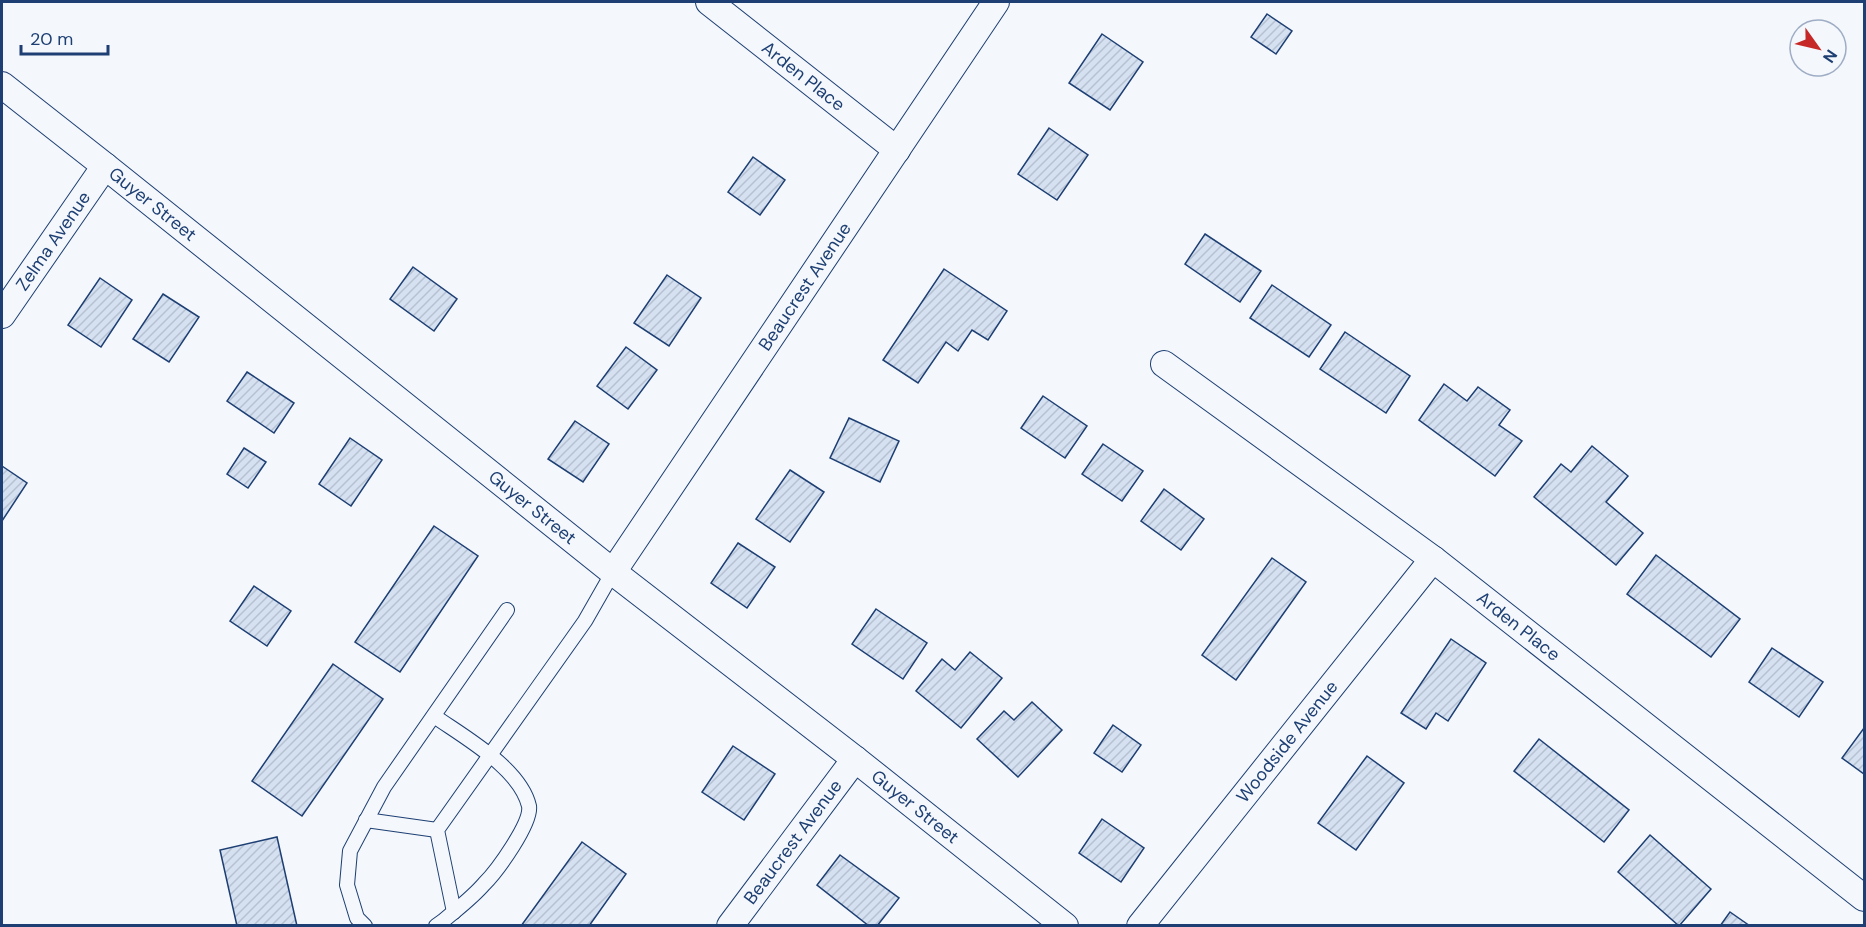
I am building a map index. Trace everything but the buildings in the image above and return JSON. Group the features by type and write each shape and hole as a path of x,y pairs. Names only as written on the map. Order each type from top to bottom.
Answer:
{"street":[{"name":"Arden Place","path":"709,2 897,150"},
{"name":"Beaucrest Avenue","path":"614,572 996,2"},
{"name":"Guyer Street","path":"2,85 614,572 1065,926"},
{"name":"Zelma Avenue","path":"2,315 105,166"},
{"name":"Arden Place","path":"1164,364 1433,559 1864,898"},
{"name":"Woodside Avenue","path":"1140,926 1433,559"},
{"name":"Beaucrest Avenue","path":"730,926 855,759"}],"lane":[{"path":"454,912 437,830 585,621 614,572"},
{"path":"365,926 357,918 347,885 350,851 384,787 507,610"},
{"path":"434,716 490,754 520,785 530,808 524,830 485,884 436,926"},
{"path":"366,820 437,830"}]}
